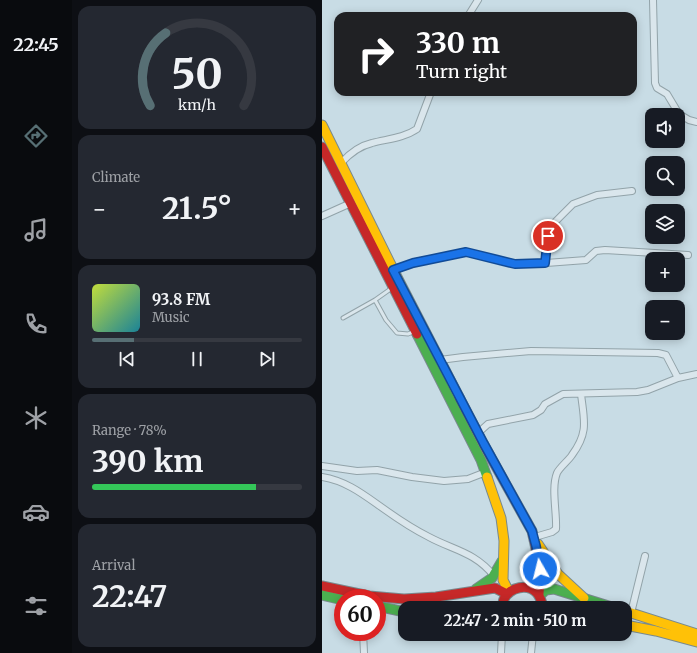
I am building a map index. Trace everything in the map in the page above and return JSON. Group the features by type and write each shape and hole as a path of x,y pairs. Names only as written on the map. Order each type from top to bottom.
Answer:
{"main road":[{"path":"322,125 393,270 478,433 486,472 501,518 504,554 503,580 508,593"},
{"path":"322,147 416,331 480,447 553,568 584,598"},
{"path":"533,534 540,569 539,594"},
{"path":"467,592 482,586 494,576 500,566 504,554"},
{"path":"322,586 389,599 415,599 495,588 508,593"},
{"path":"504,601 508,593 516,588 524,587 532,589 539,594 542,601"},
{"path":"539,594 546,590 554,589 593,601"},
{"path":"322,595 334,598"},
{"path":"386,608 398,610"},
{"path":"632,613 697,634"},
{"path":"632,626 697,642"}],"street":[{"path":"470,12 478,0"},
{"path":"652,0 655,83 657,88 667,94 679,114 689,120 697,122"},
{"path":"341,163 350,154 362,146 401,136 417,129 430,96"},
{"path":"545,263 548,236 552,225 573,204 597,195 632,191"},
{"path":"322,216 351,203"},
{"path":"393,270 413,263 466,252 515,264 586,260 596,251 606,250 688,255"},
{"path":"440,360 531,351 658,353 666,355 678,378"},
{"path":"478,433 488,424 533,415 541,410 545,404 563,394 637,392 648,390 678,378 697,374"},
{"path":"533,534 552,532 556,529 555,501 557,472 566,464 580,445 585,430 581,394"},
{"path":"322,466 357,470 377,470 412,477 444,481 468,478 486,472"},
{"path":"322,476 347,484 361,492 385,510 429,537 477,559 494,576"},
{"path":"631,601 645,556"},
{"path":"363,641 364,653"},
{"path":"502,641 502,653"},
{"path":"531,653 532,641"}],"lane":[{"path":"343,318 375,300 393,286"},
{"path":"375,300 386,320 397,333 408,334 416,331"}],"traffic: fast":[{"path":"417,334 481,460 487,477"},
{"path":"476,589 492,578 502,561"},
{"path":"540,595 546,590 554,589 593,601"},
{"path":"322,595 334,598"},
{"path":"386,608 398,610"}],"traffic: slow":[{"path":"322,125 396,275 459,397"},
{"path":"487,477 501,518 504,541 503,580 509,592"},
{"path":"538,544 558,574 584,598"},
{"path":"632,613 697,634"},
{"path":"632,626 697,642"}],"traffic: jam":[{"path":"322,147 417,334"},
{"path":"459,397 532,531 539,562 539,594"},
{"path":"322,586 369,596 404,599 436,597 495,588 507,594"},
{"path":"504,601 510,592 524,587 537,593 541,601"}],"route":[{"path":"540,569 532,531 484,444 393,270 413,263 466,252 515,264 545,263 548,236"}]}
